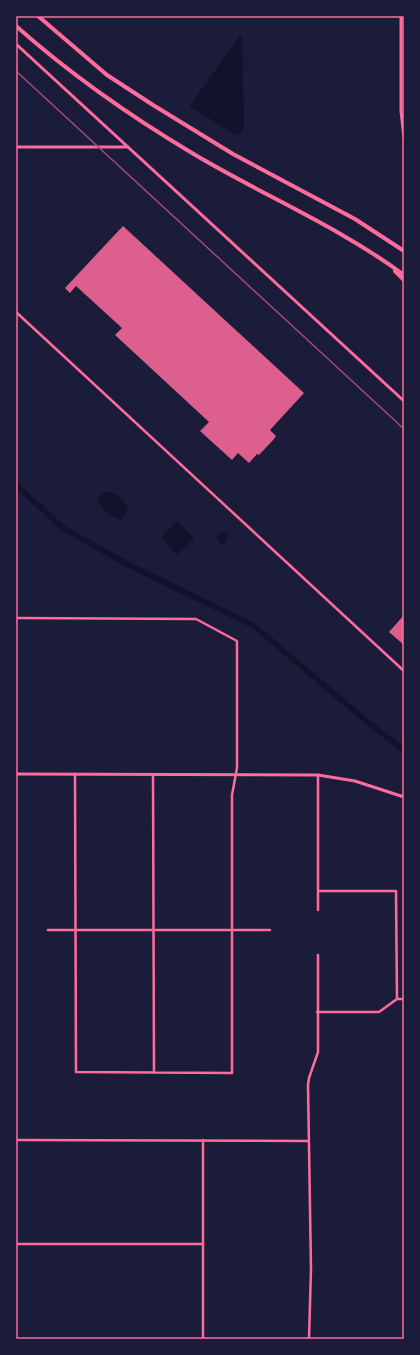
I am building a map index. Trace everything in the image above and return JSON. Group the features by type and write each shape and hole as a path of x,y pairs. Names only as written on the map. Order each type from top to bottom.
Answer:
{"highway":[{"path":"38,16 108,74 153,105 233,154 355,219 404,250"},
{"path":"16,26 73,74 192,153 324,224 386,262 404,275"},
{"path":"386,262 404,280"}],"street":[{"path":"401,16 401,111 404,138"},
{"path":"16,44 404,402"},
{"path":"16,147 128,147"},
{"path":"16,312 404,671"},
{"path":"16,618 196,619 237,641 236,775 232,795 232,1073 76,1072 75,774"},
{"path":"16,774 318,776 355,781 404,797"},
{"path":"153,774 154,1072"},
{"path":"318,776 318,910"},
{"path":"318,891 396,891 397,999"},
{"path":"48,930 270,930"},
{"path":"309,1339 311,1269 308,1085 318,1052 318,955"},
{"path":"317,1012 379,1012 397,999 404,999"},
{"path":"16,1140 308,1141"},
{"path":"203,1140 203,1339"},
{"path":"16,1244 203,1244"}],"shaded area":[{"path":"240,36 242,37 244,125 240,135 236,135 190,105"},
{"path":"107,492 118,495 127,506 128,510 122,519 115,518 108,513 98,501 100,495"},
{"path":"177,521 194,538 178,555 161,538"},
{"path":"224,532 227,533 228,536 225,544 220,544 217,534"}],"building":[{"path":"123,226 304,393 270,430 276,436 274,439 249,463 238,453 232,460 200,431 209,422 115,335 122,328 76,286 70,293 65,288"},
{"path":"404,615 404,645 389,632"}],"waterway":[{"path":"16,485 63,528 125,563 254,626 364,719 404,750"}],"railway":[{"path":"16,71 404,429"}]}
